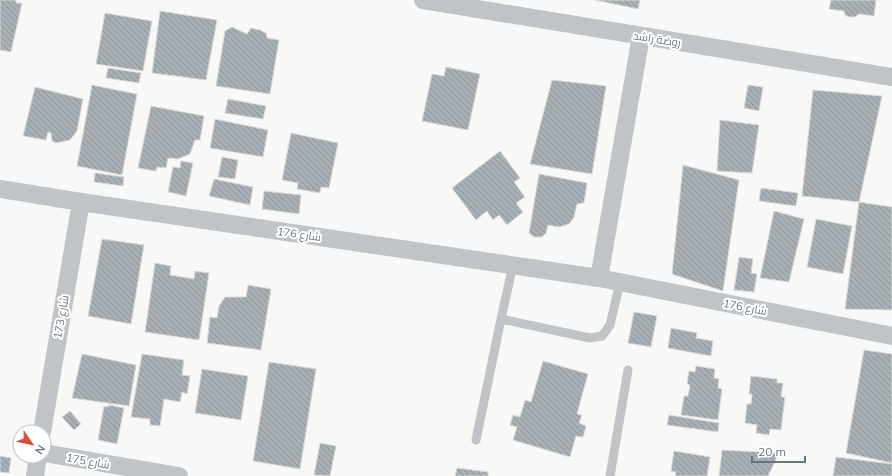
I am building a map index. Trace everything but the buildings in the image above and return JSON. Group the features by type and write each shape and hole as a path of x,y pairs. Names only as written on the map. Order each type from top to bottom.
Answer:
{"street":[{"name":"روضة راشد","path":"423,0 892,77"},
{"path":"599,278 641,36"},
{"name":"شارع 176","path":"0,189 599,278 892,336"},
{"name":"شارع 173","path":"43,424 81,202"},
{"name":"شارع 175","path":"52,454 179,476"},
{"path":"35,476 37,464"}],"lane":[{"path":"476,440 500,319 513,265"},
{"path":"500,319 590,338 602,336 610,325 620,282"},
{"path":"610,476 628,370"}]}
